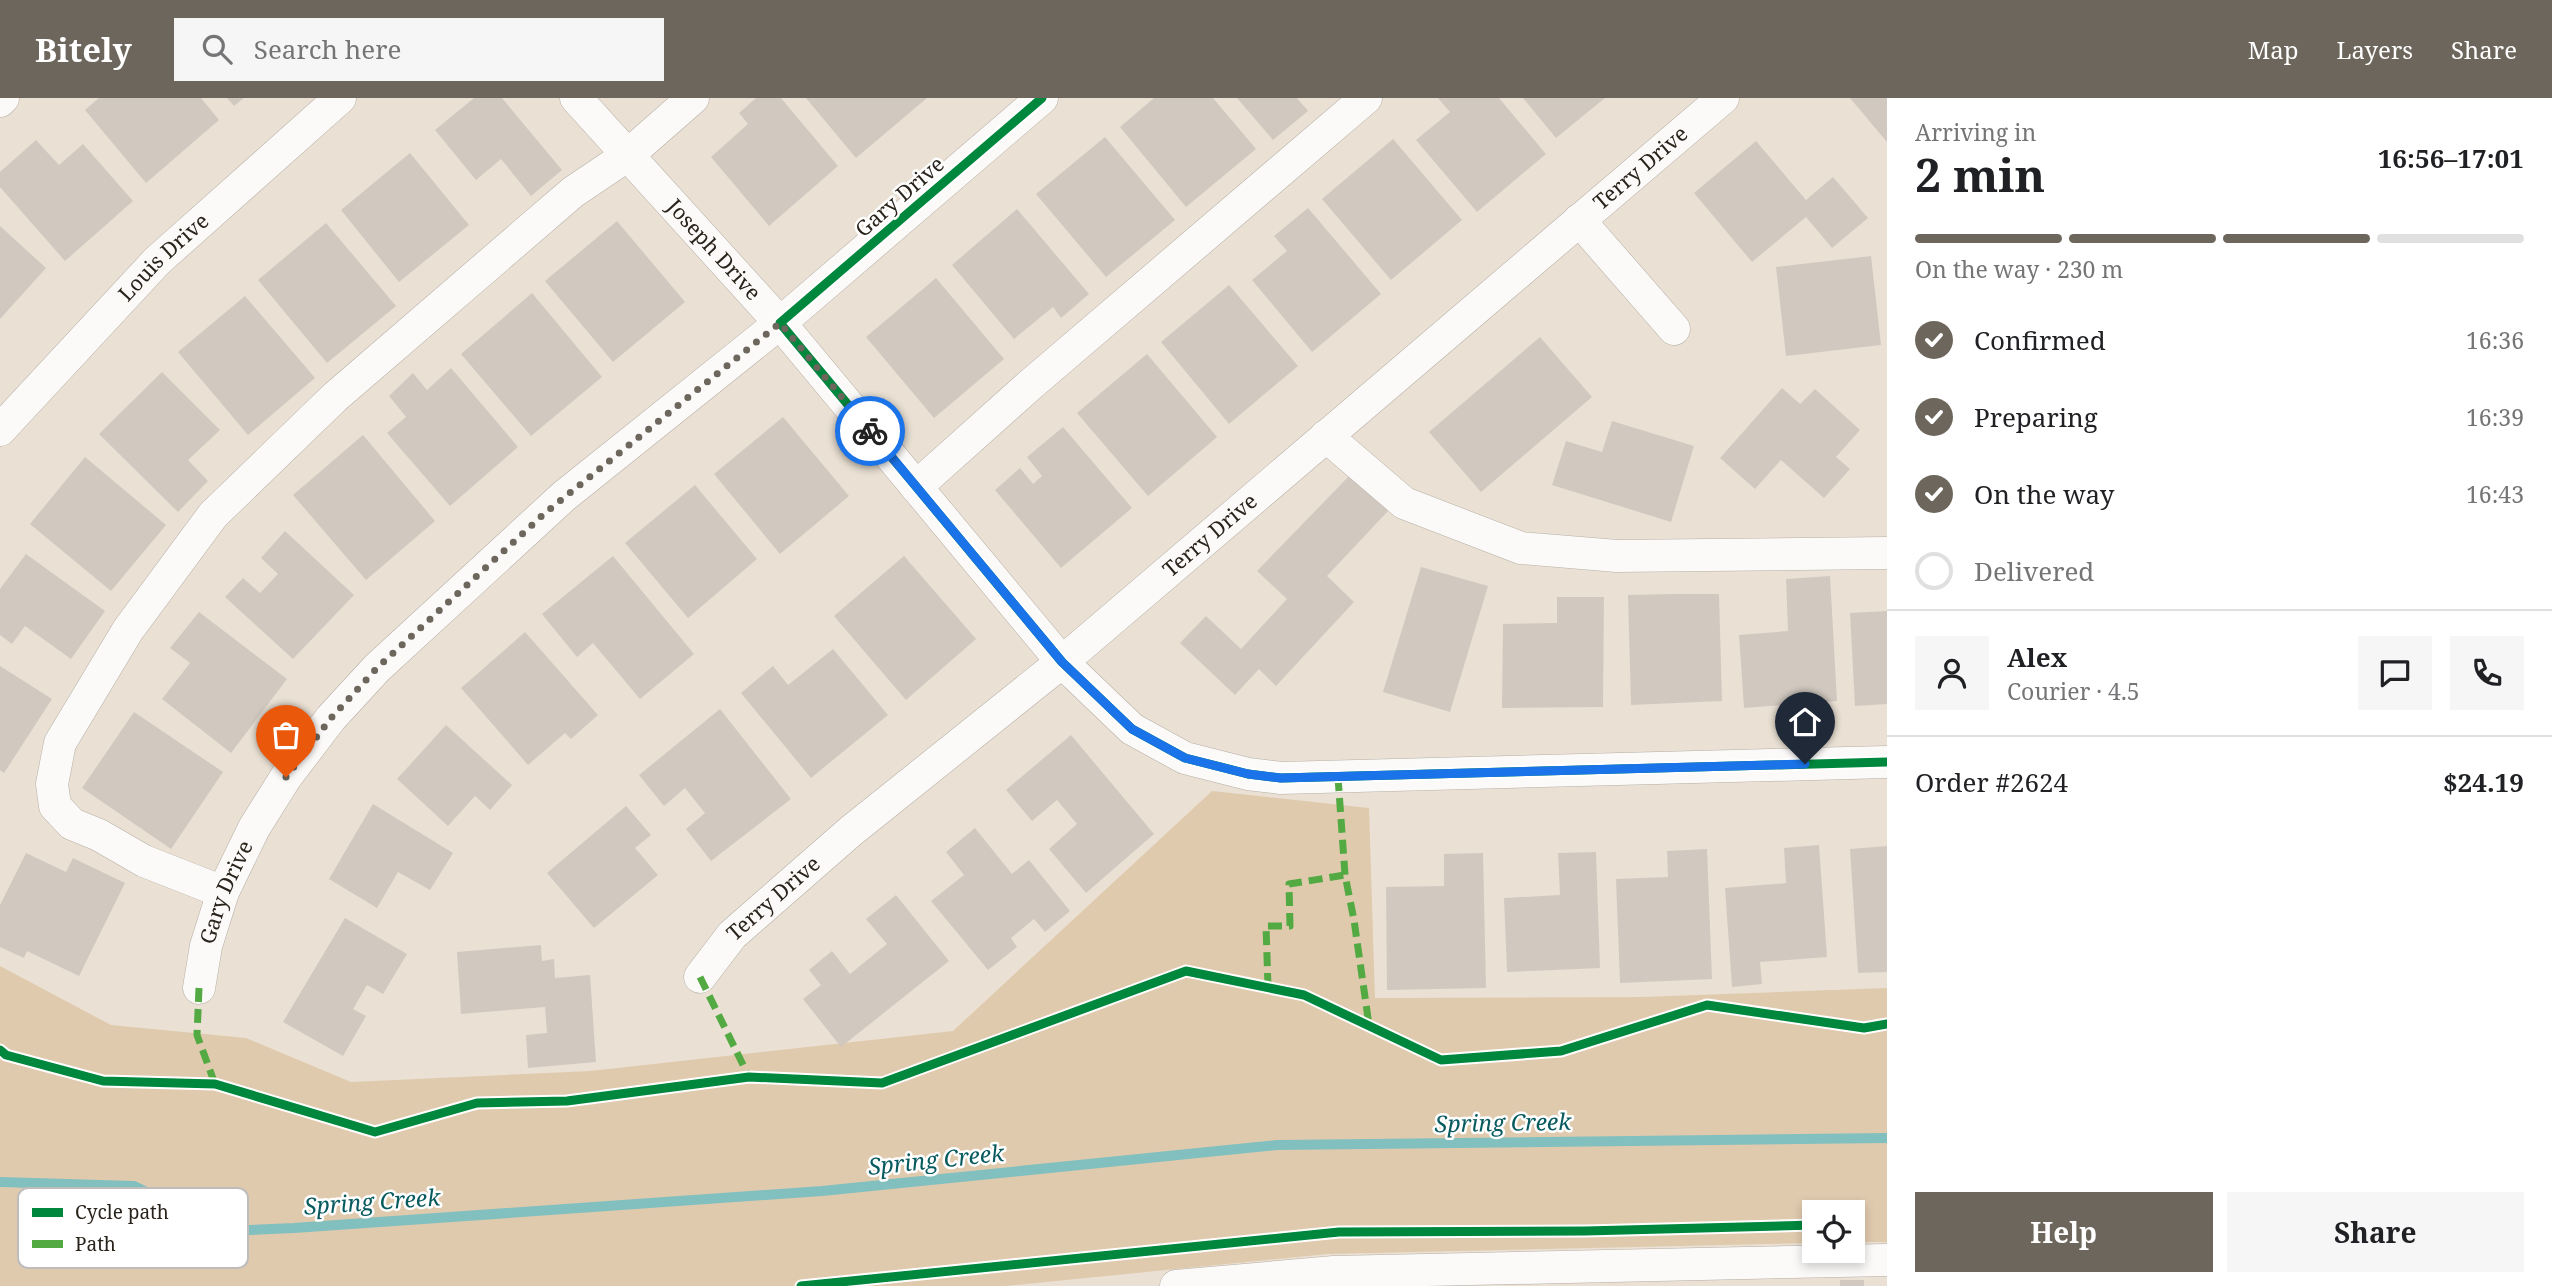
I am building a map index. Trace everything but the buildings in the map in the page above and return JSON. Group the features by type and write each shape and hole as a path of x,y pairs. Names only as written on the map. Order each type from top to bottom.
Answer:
{"street":[{"name":"Louis Drive","path":"0,430 157,261 340,98"},
{"name":"Joseph Drive","path":"576,98 780,323 1062,662 1132,729 1185,758 1248,774 1281,778 1887,762"},
{"path":"223,892 145,861 99,835 72,824 55,806 52,784 60,743 128,630 213,514 345,388 573,192 628,155 693,98"},
{"name":"Gary Drive","path":"199,988 206,946 223,892 254,828 286,777 331,718 377,668 564,496 780,323 1042,98"},
{"path":"916,487 1030,385 1366,98"},
{"name":"Terry Drive","path":"700,977 732,935 851,831 1062,662 1723,98"},
{"path":"1580,220 1674,329"},
{"path":"1326,436 1404,503 1521,548 1617,556 1887,553"},
{"path":"1176,1286 1334,1272 1887,1261"}],"shaded area":[{"path":"1212,791 1369,808 1375,998 1642,997 1887,988 1887,1242 1865,1242 1865,1200 1802,1200 1802,1243 1328,1254 1005,1286 0,1286 0,966 111,1025 246,1038 351,1082 590,1071 953,1031"}],"waterway":[{"name":"Spring Creek","path":"248,1230 822,1191 1277,1145 1887,1138"},
{"name":"Spring Creek","path":"0,1182 138,1188"}],"marked path":[{"path":"1338,777 1345,875 1369,1025"},
{"path":"1268,987 1266,926 1290,926 1289,884 1345,875"},
{"path":"700,977 749,1077"},
{"path":"199,988 197,1035 215,1084"}],"cycle path":[{"path":"1042,98 780,323 1062,662 1132,729 1185,758 1248,774 1281,778 1887,762"},
{"path":"0,1050 6,1055 103,1081 215,1084 375,1132 477,1103 567,1101 749,1077 882,1083 1186,971 1304,995 1441,1060 1561,1051 1707,1005 1864,1028 1887,1024"},
{"path":"801,1286 1339,1232 1585,1231 1802,1225"}],"way so far":[{"path":"286,777 331,718 377,668 545,513 780,323 870,431"}],"route":[{"path":"870,431 1062,662 1132,729 1185,758 1248,774 1281,778 1805,764"}]}
